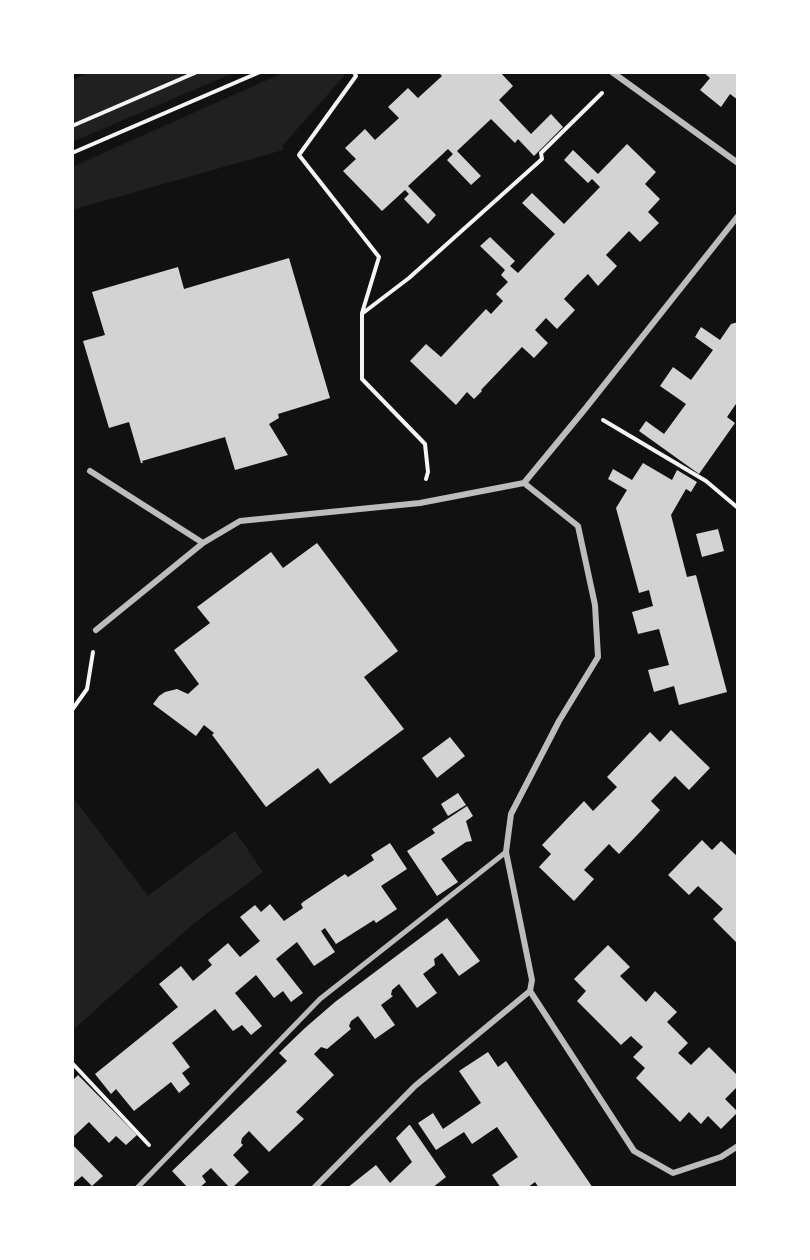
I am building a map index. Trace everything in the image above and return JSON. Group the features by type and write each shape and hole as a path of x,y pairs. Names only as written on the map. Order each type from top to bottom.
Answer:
{"street":[{"path":"612,72 738,163"},
{"path":"96,630 203,543 240,521 420,503 524,483 738,216"},
{"path":"90,471 203,543"},
{"path":"314,1188 415,1086 530,991 532,980 506,852 511,814 559,721 598,657 595,605 578,526 524,483"},
{"path":"137,1188 320,999 506,852"},
{"path":"530,991 634,1151 673,1173 721,1157 738,1146"}],"path":[{"path":"72,126 197,72"},
{"path":"72,153 260,72"},
{"path":"354,72 356,76 299,155 379,257 362,313 362,379 425,444 428,472 420,503"},
{"path":"362,313 408,278 542,159 541,153 619,77"},
{"path":"585,409 706,481 738,508"},
{"path":"72,710 87,689 96,630"},
{"path":"72,1062 164,1160"}],"shaded area":[{"path":"90,72 236,72 72,142 72,80"},
{"path":"285,72 344,72 344,76 283,145 283,150 72,210 72,167"},
{"path":"72,796 148,896 235,831 263,872 198,920 72,1031"}],"building":[{"path":"438,72 500,72 513,86 499,100 531,134 551,114 563,127 534,156 518,139 515,143 491,119 457,151 481,176 471,185 447,160 453,154 448,149 408,186 436,215 428,224 404,199 409,194 405,190 382,211 343,171 356,159 345,148 365,129 375,140 399,118 388,107 408,88 418,98 442,76"},
{"path":"703,72 738,72 738,100 730,94 721,107 700,90 710,78"},
{"path":"627,144 656,172 645,184 660,199 648,212 659,223 640,242 629,231 606,255 617,266 598,286 588,274 576,286 564,299 575,310 557,329 546,318 535,330 548,343 534,358 522,347 474,399 467,392 456,405 410,361 426,344 441,357 486,309 491,314 503,301 496,294 508,282 501,275 505,270 480,246 490,237 515,261 510,266 518,273 555,234 522,203 532,193 564,224 600,187 592,179 588,183 564,160 573,150 598,174"},
{"path":"289,258 330,398 278,414 279,418 269,424 288,455 235,470 225,437 141,463 129,422 109,428 83,341 105,335 92,292 178,267 184,289"},
{"path":"738,322 738,401 727,417 735,423 699,474 639,431 646,421 664,434 686,404 660,386 673,367 691,380 713,350 695,337 701,327 720,340 731,324"},
{"path":"643,463 672,480 677,470 697,482 691,492 686,489 671,515 687,577 696,575 727,692 679,705 674,686 654,692 648,670 669,665 659,629 638,634 632,612 653,606 649,590 639,593 616,508 627,490 608,479 613,469 632,480"},
{"path":"718,529 724,551 702,557 696,534"},
{"path":"317,543 398,651 364,677 404,729 330,784 318,768 266,807 212,735 214,733 204,725 196,736 153,704 165,692 177,689 188,694 199,684 174,650 210,623 197,607 271,552 283,568"},
{"path":"671,730 710,768 689,790 675,776 651,801 660,810 619,854 609,844 584,870 594,879 574,901 539,867 551,854 542,845 584,801 593,811 617,787 607,777 650,732 660,742"},
{"path":"450,737 465,756 437,778 422,758"},
{"path":"458,793 466,805 448,816 441,804"},
{"path":"467,806 473,816 466,821 472,841 466,842 441,859 458,882 437,896 407,851 435,833 432,829"},
{"path":"702,840 712,850 721,841 738,857 738,944 713,919 723,909 698,886 689,895 668,875"},
{"path":"390,843 407,869 381,886 397,909 376,923 374,920 336,944 325,928 321,931 335,952 314,966 297,942 276,959 303,993 291,1002 283,991 274,998 256,975 235,993 262,1026 251,1035 242,1025 233,1031 215,1009 172,1043 190,1067 182,1073 190,1084 179,1093 171,1082 134,1111 116,1089 111,1094 95,1074 178,1007 159,984 181,966 193,981 212,965 208,960 228,943 240,957 260,941 240,917 255,905 261,912 270,904 284,921 303,908 301,904 303,902 345,874 348,877 374,860 371,855"},
{"path":"447,918 480,961 459,976 442,953 434,959 435,965 423,974 437,993 417,1008 399,984 392,990 391,995 393,996 381,1005 395,1025 375,1039 358,1016 351,1021 349,1026 351,1029 327,1049 321,1047 314,1054 334,1075 296,1112 304,1119 269,1152 249,1131 242,1138 243,1145 233,1155 249,1172 232,1188 211,1168 202,1176 206,1182 199,1188 188,1188 172,1171 287,1061 279,1053 335,1002"},
{"path":"608,945 630,967 620,976 646,1002 655,991 677,1012 667,1022 688,1043 678,1053 691,1065 709,1047 738,1076 738,1086 725,1099 738,1112 721,1129 708,1116 701,1124 689,1112 680,1122 636,1078 645,1068 633,1057 643,1047 631,1036 621,1045 577,1001 586,991 574,979"},
{"path":"488,1052 498,1067 506,1061 593,1188 539,1188 535,1182 527,1188 501,1188 492,1175 518,1157 497,1127 472,1144 464,1132 436,1150 418,1123 433,1113 443,1129 481,1103 459,1071"},
{"path":"78,1075 137,1135 126,1145 116,1136 109,1143 89,1122 72,1138 72,1081"},
{"path":"409,1125 446,1177 432,1188 347,1188 376,1165 390,1183 412,1162 396,1138"},
{"path":"72,1144 103,1176 92,1186 82,1176 74,1183 72,1181"}]}
